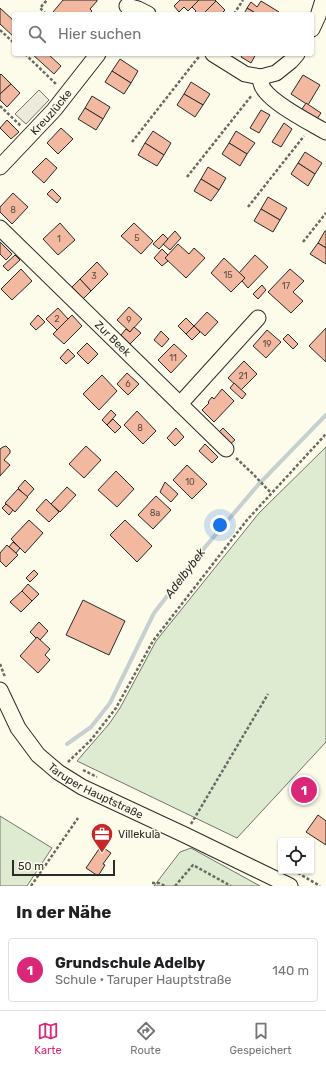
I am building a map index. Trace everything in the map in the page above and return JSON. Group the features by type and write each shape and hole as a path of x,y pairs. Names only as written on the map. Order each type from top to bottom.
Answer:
{"street":[{"path":"314,24 324,0"},
{"path":"126,7 138,9 144,12"},
{"name":"Kreuzlücke","path":"0,166 54,110 96,56"},
{"path":"216,56 245,74 261,80 276,73 292,61 296,56"},
{"path":"261,80 266,94 274,101 326,132"},
{"name":"Zur Beek","path":"0,228 226,449"},
{"path":"180,404 258,318"},
{"name":"Taruper Hauptstraße","path":"0,690 18,728 38,755 58,772 82,787 290,886"}],"path":[{"path":"44,12 40,8 47,0"},
{"path":"235,12 243,0"},
{"path":"0,30 12,41"},
{"path":"27,56 66,94"},
{"path":"132,142 200,56"},
{"path":"187,177 261,80"},
{"path":"0,106 30,135"},
{"path":"248,207 313,124"},
{"path":"303,242 326,213"},
{"path":"68,762 91,740 116,708 153,640 247,520 326,434"},
{"path":"226,449 253,474 271,494"},
{"path":"185,835 268,694"},
{"path":"32,886 78,818"},
{"path":"174,886 193,865 231,886"},
{"path":"298,874 320,886"},
{"path":"152,883 159,883 165,886"}],"green space":[{"path":"326,447 326,742 237,838 77,761 109,724 120,708 156,641 259,513"},
{"path":"0,816 52,848 27,886 0,886"},
{"path":"191,848 260,886 154,886 180,852"}],"shaded area":[{"path":"39,90 49,100 26,124 15,114"}],"building":[{"path":"63,0 97,0 90,9 92,11 91,12 53,12"},
{"path":"180,0 199,0 188,11 184,7 179,12 174,6"},
{"path":"199,0 216,1 205,12 195,12 196,11 192,7"},
{"path":"216,1 225,10 223,12 205,12"},
{"path":"261,1 279,12 254,12 247,8 251,2 257,7"},
{"path":"0,8 12,19 12,35 0,24"},
{"path":"247,8 254,12 245,12"},
{"path":"34,56 50,56 61,66 54,74"},
{"path":"242,56 255,56 251,63"},
{"path":"120,59 138,71 131,83 112,71"},
{"path":"112,71 131,83 124,94 105,82"},
{"path":"1,74 11,84 0,94 0,75"},
{"path":"303,75 320,85 308,105 291,94"},
{"path":"191,82 210,94 203,105 184,94"},
{"path":"11,84 20,93 7,107 0,100 0,94"},
{"path":"184,94 203,105 195,117 177,105"},
{"path":"92,96 110,107 103,119 85,108"},
{"path":"306,103 321,113 317,119 302,109"},
{"path":"85,108 103,119 96,130 78,119"},
{"path":"261,110 270,115 259,133 250,128"},
{"path":"7,120 19,132 11,139 0,128"},
{"path":"284,123 292,129 281,147 272,142"},
{"path":"61,128 73,139 58,154 47,143"},
{"path":"153,131 171,143 164,155 145,143"},
{"path":"236,131 255,143 247,154 229,143"},
{"path":"145,143 164,155 157,166 138,155"},
{"path":"229,143 247,154 240,166 222,154"},
{"path":"305,152 322,163 315,174 298,163"},
{"path":"46,158 57,168 44,183 32,172"},
{"path":"298,163 315,174 308,186 291,174"},
{"path":"208,167 226,178 219,190 201,179"},
{"path":"201,179 219,190 211,201 194,191"},
{"path":"52,189 61,198 57,203 47,194"},
{"path":"13,193 28,207 12,224 0,212 0,207"},
{"path":"268,197 287,208 280,220 261,209"},
{"path":"261,209 280,220 273,232 254,221"},
{"path":"60,223 75,240 58,255 43,239"},
{"path":"134,223 153,241 141,254 121,236"},
{"path":"175,231 181,238 170,250 163,244"},
{"path":"326,231 326,248 318,243"},
{"path":"163,234 168,239 159,249 153,244"},
{"path":"0,242 12,254 6,260 0,254"},
{"path":"318,243 326,248 326,264 310,254"},
{"path":"178,244 189,254 194,248 205,258 186,278 165,258"},
{"path":"162,249 168,255 165,258 168,261 162,266 154,258"},
{"path":"15,255 20,260 8,271 3,266"},
{"path":"255,255 268,267 248,288 242,281 245,278 239,273"},
{"path":"224,258 245,278 231,292 211,273"},
{"path":"97,262 108,274 91,291 80,279"},
{"path":"21,269 32,281 12,300 1,289"},
{"path":"290,269 304,281 293,292 303,301 291,313 268,292"},
{"path":"80,279 91,291 83,299 72,287"},
{"path":"262,285 266,290 258,299 253,294"},
{"path":"129,307 142,319 130,332 117,320"},
{"path":"58,308 68,319 57,330 46,319"},
{"path":"207,312 218,322 205,336 194,326"},
{"path":"38,315 45,322 36,330 30,324"},
{"path":"72,315 82,326 64,344 53,334"},
{"path":"186,318 194,326 186,334 178,326"},
{"path":"194,326 200,332 192,340 186,334"},
{"path":"134,327 141,333 130,344 121,335 126,329 130,332"},
{"path":"326,328 326,362 309,346"},
{"path":"267,330 281,342 266,358 253,346"},
{"path":"161,331 169,339 162,347 154,340"},
{"path":"288,334 298,344 293,349 283,339"},
{"path":"87,343 98,354 88,364 77,353"},
{"path":"174,344 187,356 171,373 158,360"},
{"path":"68,349 75,356 66,364 60,358"},
{"path":"244,361 257,374 241,390 228,378"},
{"path":"127,373 139,384 128,395 117,384"},
{"path":"102,375 117,391 99,410 83,394"},
{"path":"234,383 246,394 242,399 230,388"},
{"path":"222,389 234,401 214,422 202,410 209,403 208,402 212,397 214,399"},
{"path":"111,410 116,415 107,425 102,420"},
{"path":"137,411 156,431 143,444 124,425"},
{"path":"113,419 121,427 115,433 107,425"},
{"path":"176,428 184,437 175,446 167,438"},
{"path":"223,428 235,440 229,445 217,434"},
{"path":"205,444 218,457 212,463 199,451"},
{"path":"6,446 10,450 10,453 4,460 10,465 0,476 0,449"},
{"path":"86,446 101,460 84,478 69,464"},
{"path":"187,465 207,484 192,499 173,480"},
{"path":"116,471 134,489 117,507 98,490"},
{"path":"25,480 34,489 27,497 18,488"},
{"path":"165,482 178,494 171,502 160,492"},
{"path":"67,487 76,495 60,512 51,504"},
{"path":"18,489 28,497 15,512 5,503"},
{"path":"156,496 171,510 153,529 138,515"},
{"path":"46,499 59,512 49,522 36,510"},
{"path":"6,504 13,510 9,515 2,508"},
{"path":"29,520 43,533 25,553 11,539"},
{"path":"125,520 152,546 137,562 110,535"},
{"path":"13,542 20,548 16,553 9,547"},
{"path":"7,545 18,555 6,567 0,561 0,553"},
{"path":"34,570 38,574 30,582 26,578"},
{"path":"28,584 39,594 32,601 22,591"},
{"path":"22,591 32,601 21,612 10,602"},
{"path":"83,600 125,621 109,655 66,635"},
{"path":"39,622 48,631 40,640 30,632"},
{"path":"37,637 50,649 45,655 50,660 38,673 20,656"},
{"path":"318,815 326,821 326,845 306,832"},
{"path":"101,846 111,853 103,864 105,865 98,876 86,868"}],"waterway":[{"name":"Adelbybek","path":"67,744 91,727 110,703 154,613 206,546 258,485 326,415"}],"place":[{"name":"Grundschule Adelby","path":"304,790"},
{"name":"Villekula","path":"102,854"}]}
